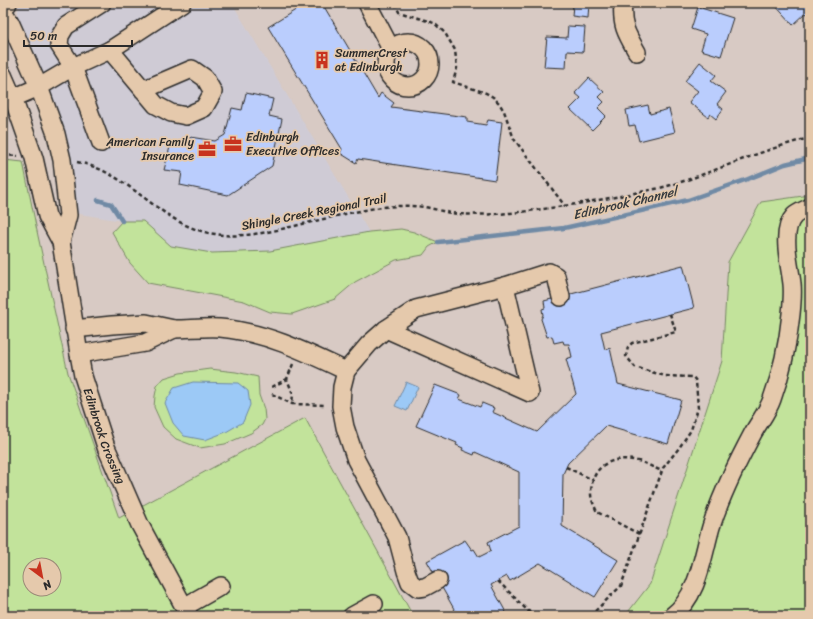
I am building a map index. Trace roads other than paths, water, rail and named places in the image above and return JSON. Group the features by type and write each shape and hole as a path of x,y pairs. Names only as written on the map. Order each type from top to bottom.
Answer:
{"street":[{"path":"101,143 73,67 59,45 60,36 66,26 102,3"},
{"path":"13,98 39,87 73,67 110,50 182,3"},
{"path":"367,3 391,49"},
{"path":"623,3 622,15 625,32 636,52"},
{"name":"Edinbrook Crossing","path":"3,11 10,22 39,87 56,134 62,160 68,215 61,242"},
{"path":"110,50 143,90"},
{"name":"Edinbrook Crossing","path":"3,75 13,98 34,158 47,216 61,242 74,329 85,382 106,447 140,525 187,612"},
{"path":"672,616 690,596 697,582 712,526 724,494 753,432 772,402 780,376 792,308 792,285 787,232 794,217 810,207"},
{"path":"438,580 425,587 418,588 410,582 397,537 356,460 345,427 341,406 342,387 346,371 370,344 386,329 416,309 505,286 549,272 556,276 561,296"},
{"path":"386,329 530,393 505,286"},
{"path":"74,329 146,323 174,330 218,328 239,330 292,346 346,371"},
{"path":"79,354 145,343 174,330"},
{"path":"187,612 221,586"},
{"path":"352,616 374,604"}],"water":[{"path":"193,382 238,383 248,391 250,405 243,422 226,432 205,440 184,436 173,423 165,403 174,388"},
{"path":"406,382 418,387 407,411 395,406"}],"waterway":[{"name":"Edinbrook Channel","path":"438,242 564,228 641,211 688,200 785,164 810,158"},
{"name":"Edinbrook Channel","path":"98,200 111,204 122,221"}],"place":[{"name":"SummerCrest at Edinburgh","path":"322,60"},
{"name":"Edinburgh Executive Offices","path":"233,144"},
{"name":"American Family Insurance","path":"207,149"}]}
